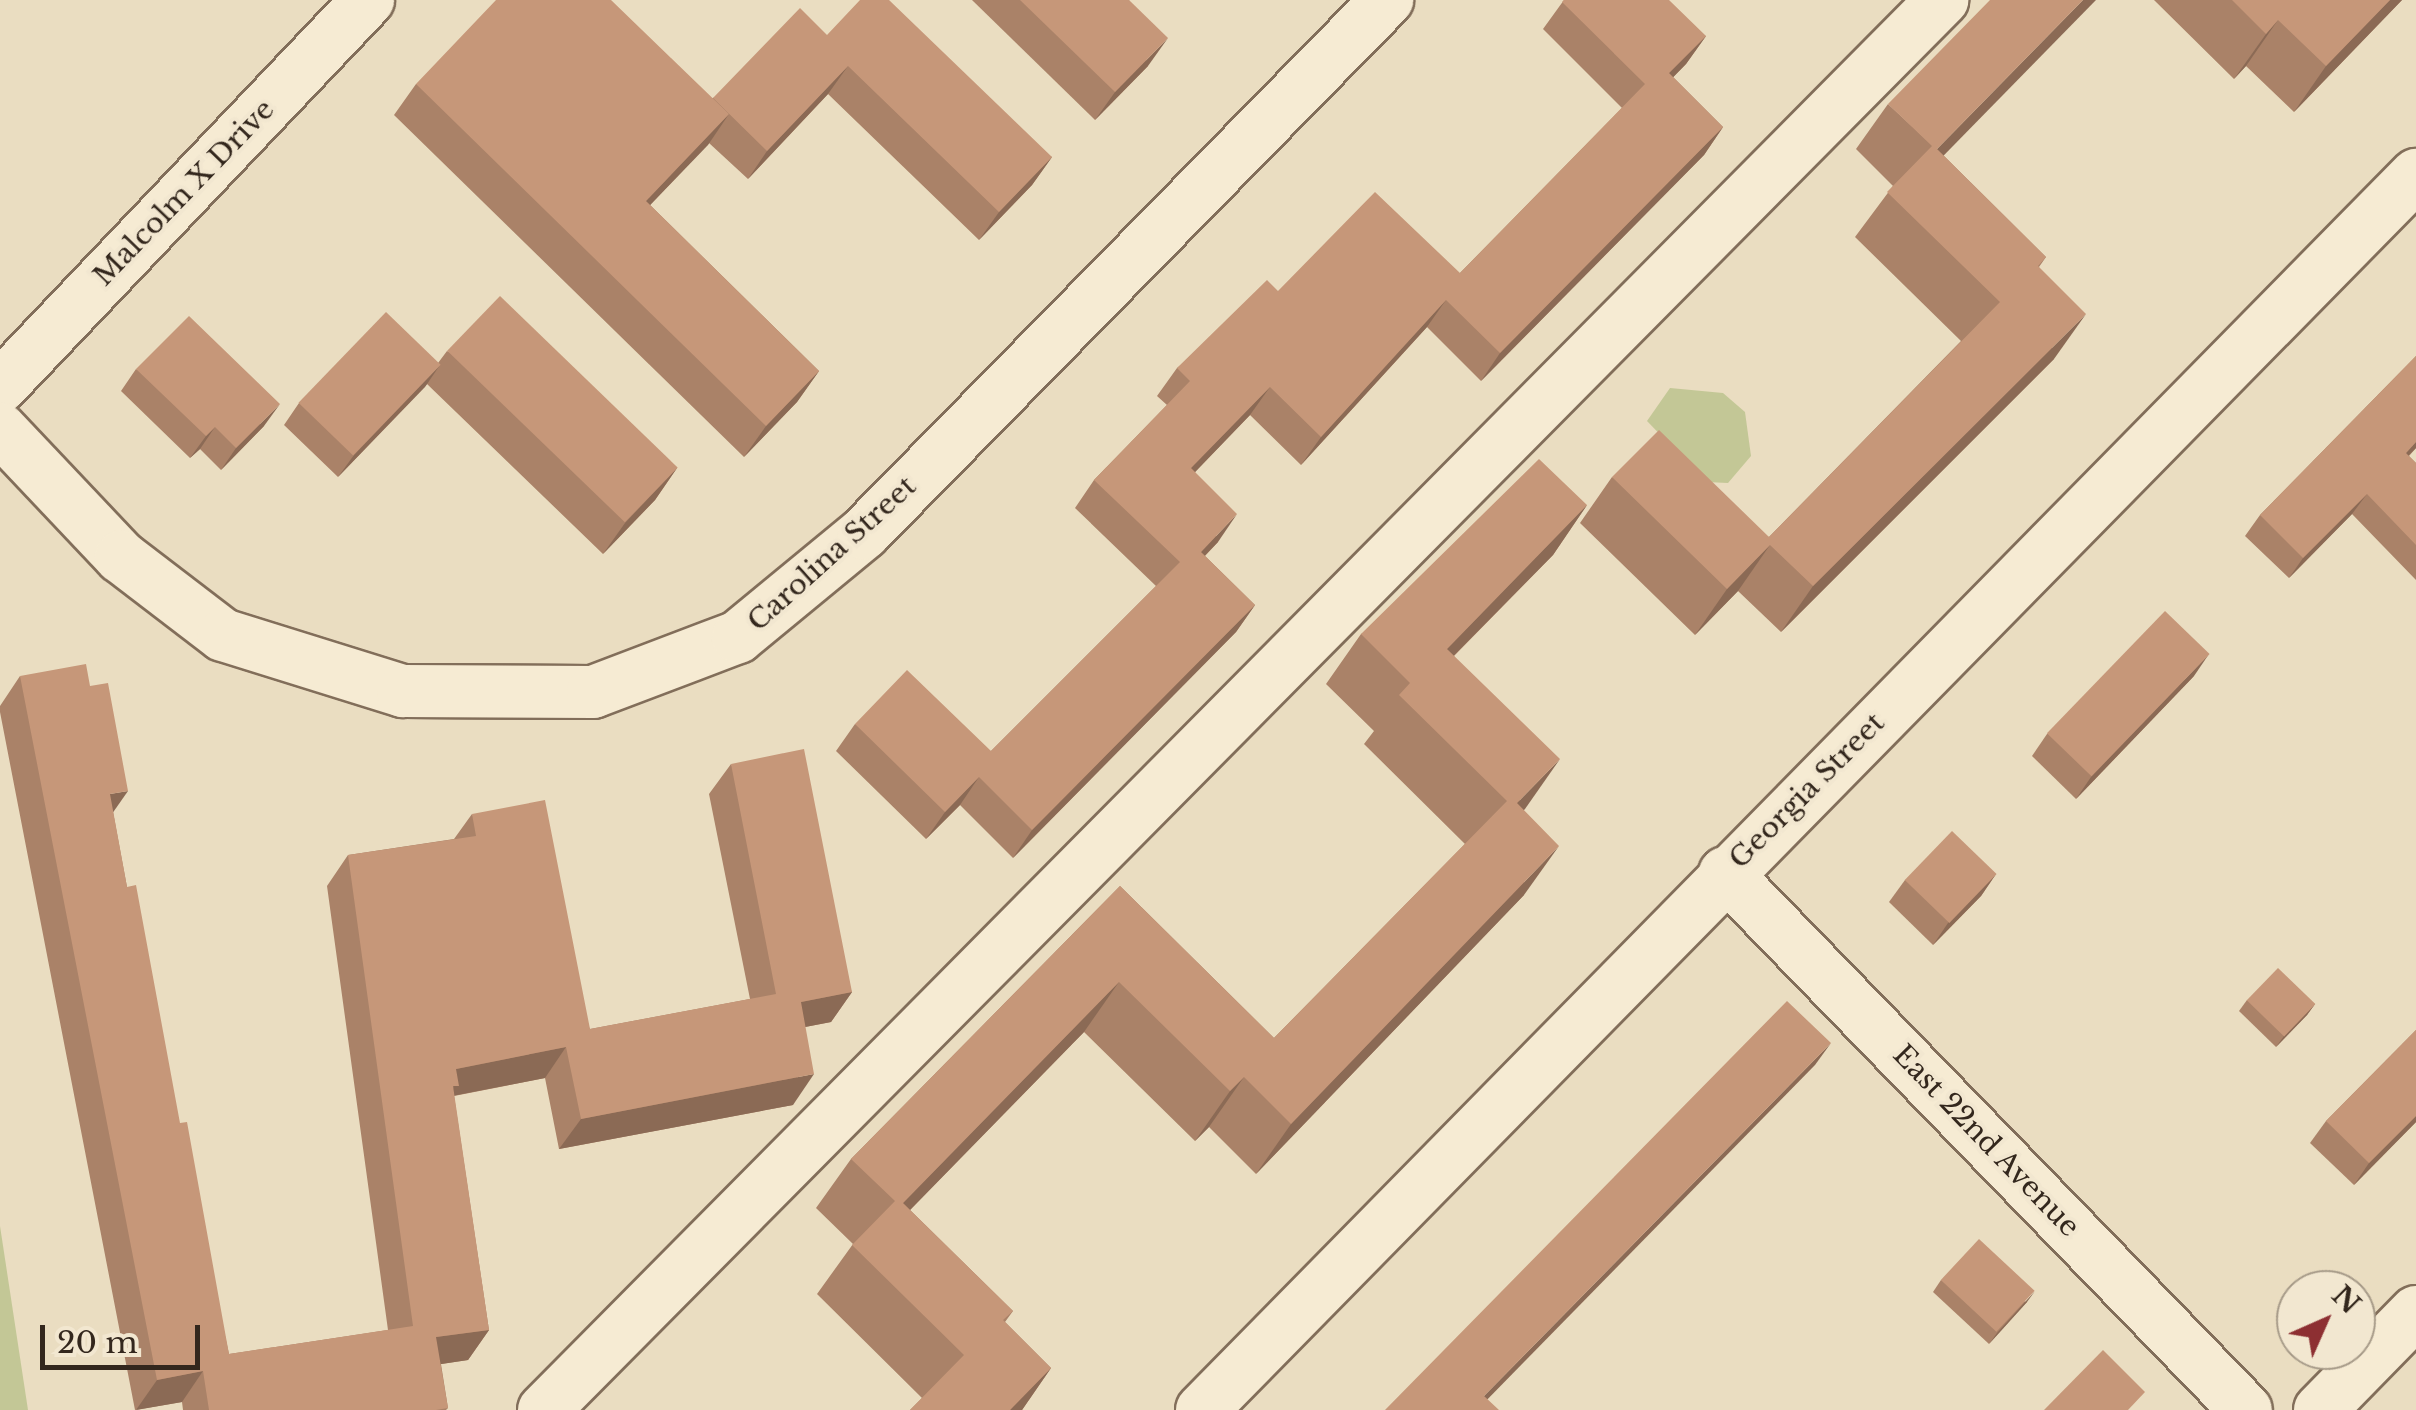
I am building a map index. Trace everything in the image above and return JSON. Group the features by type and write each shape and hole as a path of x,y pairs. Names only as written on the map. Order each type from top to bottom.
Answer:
{"street":[{"name":"Malcolm X Drive","path":"0,387 368,0"},
{"name":"Carolina Street","path":"0,429 121,557 223,635 404,691 592,692 738,637 864,534 1388,0"},
{"path":"544,1410 1942,0"},
{"name":"Georgia Street","path":"1202,1410 1725,873 2416,175"},
{"name":"East 22nd Avenue","path":"1725,873 2246,1410"},
{"path":"2320,1410 2416,1312"}],"green space":[{"path":"1670,388 1723,393 1745,412 1751,456 1728,483 1706,482 1647,421"},
{"path":"0,1226 28,1410 0,1410"}],"building":[{"path":"496,0 611,0 729,114 646,201 819,371 766,426 416,84"},
{"path":"860,0 889,0 1052,157 999,212 848,66 767,151 713,98 800,8 827,35"},
{"path":"1020,0 1129,0 1168,38 1115,92"},
{"path":"1564,0 1669,0 1706,36 1669,73 1723,127 1500,353 1446,300 1321,437 1270,387 1191,468 1237,514 1201,552 1255,605 1032,830 979,777 945,812 855,724 907,670 991,751 1180,562 1094,480 1190,381 1177,368 1267,280 1278,291 1375,192 1460,273 1645,84"},
{"path":"1990,0 2083,0 1937,149 2046,257 2038,266 2086,314 1813,586 1770,545 1727,589 1612,477 1659,430 1769,537 2000,302 1887,192 1932,146 1888,104"},
{"path":"2232,0 2390,0 2326,66 2278,20 2266,34"},
{"path":"500,296 678,468 625,522 447,351"},
{"path":"386,312 441,365 353,455 298,403"},
{"path":"189,316 280,404 236,448 215,427 206,436 136,369"},
{"path":"2416,356 2416,442 2406,453 2416,463 2416,545 2367,494 2303,558 2260,515"},
{"path":"1539,459 1587,505 1447,649 1560,759 1517,803 1559,846 1291,1124 1244,1077 1230,1091 1119,982 903,1203 1013,1311 1003,1320 1051,1368 1010,1410 910,1410 964,1355 852,1245 895,1201 851,1159 1120,886 1274,1038 1507,801 1399,695 1410,683 1361,634"},
{"path":"2165,611 2210,654 2092,776 2047,733"},
{"path":"86,664 90,686 108,683 128,791 110,794 127,887 136,885 180,1123 187,1122 229,1354 413,1326 348,855 476,836 472,814 545,800 590,1029 776,994 731,764 804,749 852,992 801,1002 814,1074 581,1119 566,1047 456,1069 459,1086 453,1086 489,1330 436,1337 448,1408 209,1410 203,1371 157,1380 20,676"},
{"path":"1952,831 1997,874 1949,923 1905,880"},
{"path":"2278,968 2315,1004 2284,1036 2247,1000"},
{"path":"1787,1001 1831,1043 1484,1396 1499,1410 1385,1410"},
{"path":"2416,1030 2416,1116 2369,1163 2326,1121"},
{"path":"1979,1239 2035,1291 1996,1332 1941,1280"},
{"path":"2103,1350 2145,1392 2128,1410 2044,1410"}]}
